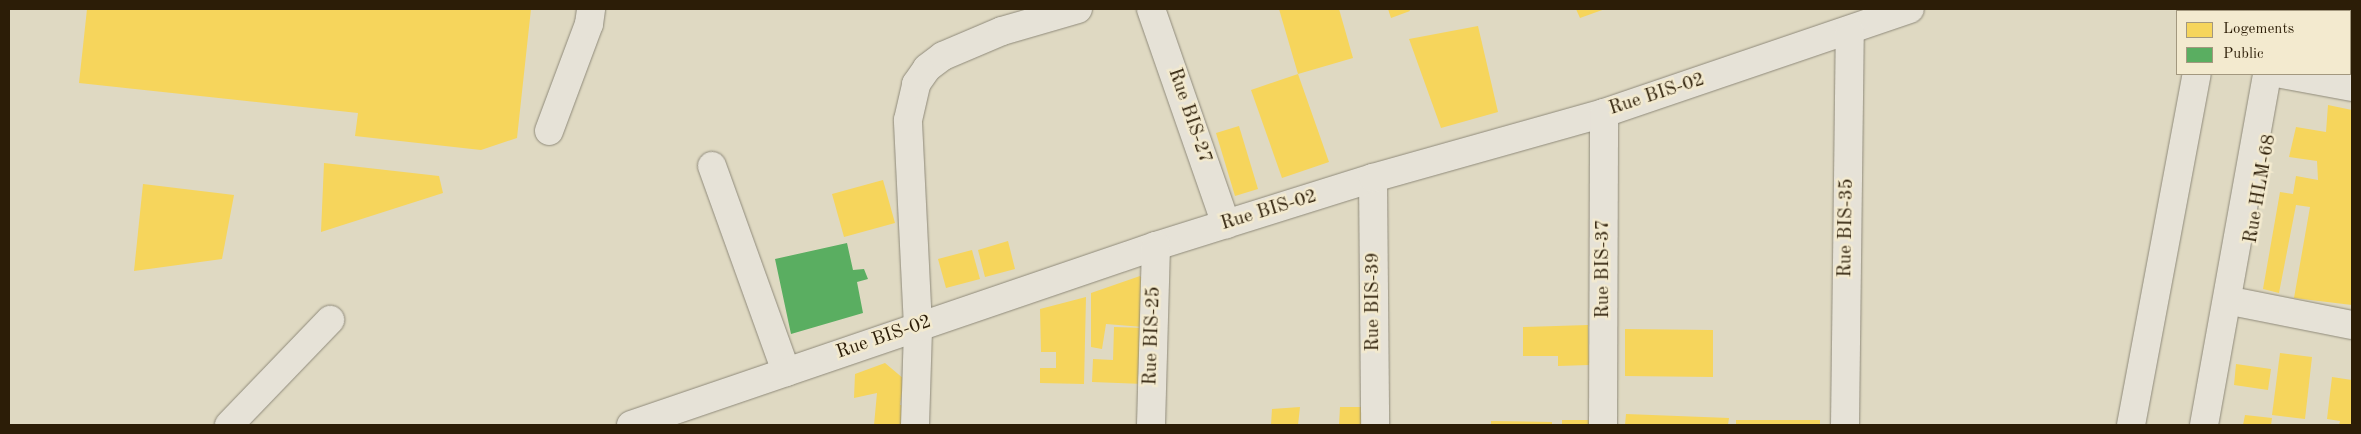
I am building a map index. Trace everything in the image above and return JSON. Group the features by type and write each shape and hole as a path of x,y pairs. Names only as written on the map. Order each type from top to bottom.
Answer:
{"street":[{"path":"548,131 589,24 591,9"},
{"path":"915,425 918,326 908,120 916,84 927,68 943,56 1002,32 1078,9"},
{"name":"Rue BIS-27","path":"1151,9 1226,224"},
{"name":"Rue BIS-02","path":"631,425 679,418 786,372 1156,246 1373,178 1604,113 1850,31 1910,9"},
{"name":"Rue BIS-35","path":"1845,425 1850,31"},
{"path":"2131,425 2197,75"},
{"path":"2204,425 2267,75"},
{"name":"Rue HLM-68","path":"2220,425 2281,75"},
{"name":"Rue HLM-68","path":"2286,75 2352,87"},
{"name":"Rue BIS-37","path":"1603,425 1604,113"},
{"path":"712,166 786,372"},
{"name":"Rue BIS-39","path":"1373,178 1375,425"},
{"name":"Rue BIS-25","path":"1151,425 1156,246"},
{"path":"2241,303 2352,325"},
{"path":"229,425 330,320"}],"building: Logements":[{"path":"87,9 531,9 517,138 481,150 355,136 358,113 79,83"},
{"path":"1279,9 1339,9 1353,58 1298,74"},
{"path":"1388,9 1409,9 1410,11 1391,18"},
{"path":"1576,9 1605,9 1580,18"},
{"path":"2269,9 2310,9 2289,10"},
{"path":"1478,26 1498,112 1441,128 1409,39"},
{"path":"1298,74 1329,162 1282,178 1251,90"},
{"path":"2328,105 2352,110 2352,305 2294,298 2310,207 2296,205 2279,293 2263,289 2280,192 2293,194 2296,176 2318,180 2317,161 2289,157 2296,127 2326,132"},
{"path":"1239,126 1258,189 1235,196 1216,133"},
{"path":"324,163 439,176 443,193 321,232"},
{"path":"883,180 895,223 844,237 832,194"},
{"path":"143,184 234,195 222,259 134,271"},
{"path":"1008,241 1015,269 985,277 978,250"},
{"path":"972,250 980,279 946,288 938,259"},
{"path":"1140,276 1146,285 1143,327 1106,324 1102,349 1091,347 1091,293"},
{"path":"1086,297 1084,384 1040,383 1040,368 1056,368 1056,352 1041,352 1040,309"},
{"path":"1588,325 1589,365 1558,366 1558,356 1523,356 1523,327"},
{"path":"1114,327 1146,328 1144,384 1092,382 1093,359 1113,360"},
{"path":"1625,329 1713,330 1713,377 1625,376"},
{"path":"2280,353 2312,357 2305,419 2272,415"},
{"path":"885,363 904,379 900,405 909,405 908,425 874,425 877,393 854,398 855,374"},
{"path":"2236,364 2271,369 2268,390 2234,385"},
{"path":"2332,377 2352,380 2352,425 2339,425 2340,421 2327,419"},
{"path":"1300,407 1298,425 1271,425 1272,409"},
{"path":"1340,407 1372,407 1371,425 1339,425"},
{"path":"1626,414 1729,418 1728,425 1625,425"},
{"path":"2245,415 2272,418 2271,425 2243,425"},
{"path":"1562,420 1594,420 1594,425 1562,425"},
{"path":"1736,420 1820,420 1820,425 1736,425"},
{"path":"1491,421 1552,422 1552,425 1491,425"}],"building: Public":[{"path":"847,243 853,270 864,269 868,279 857,282 863,313 791,334 775,259"}]}
